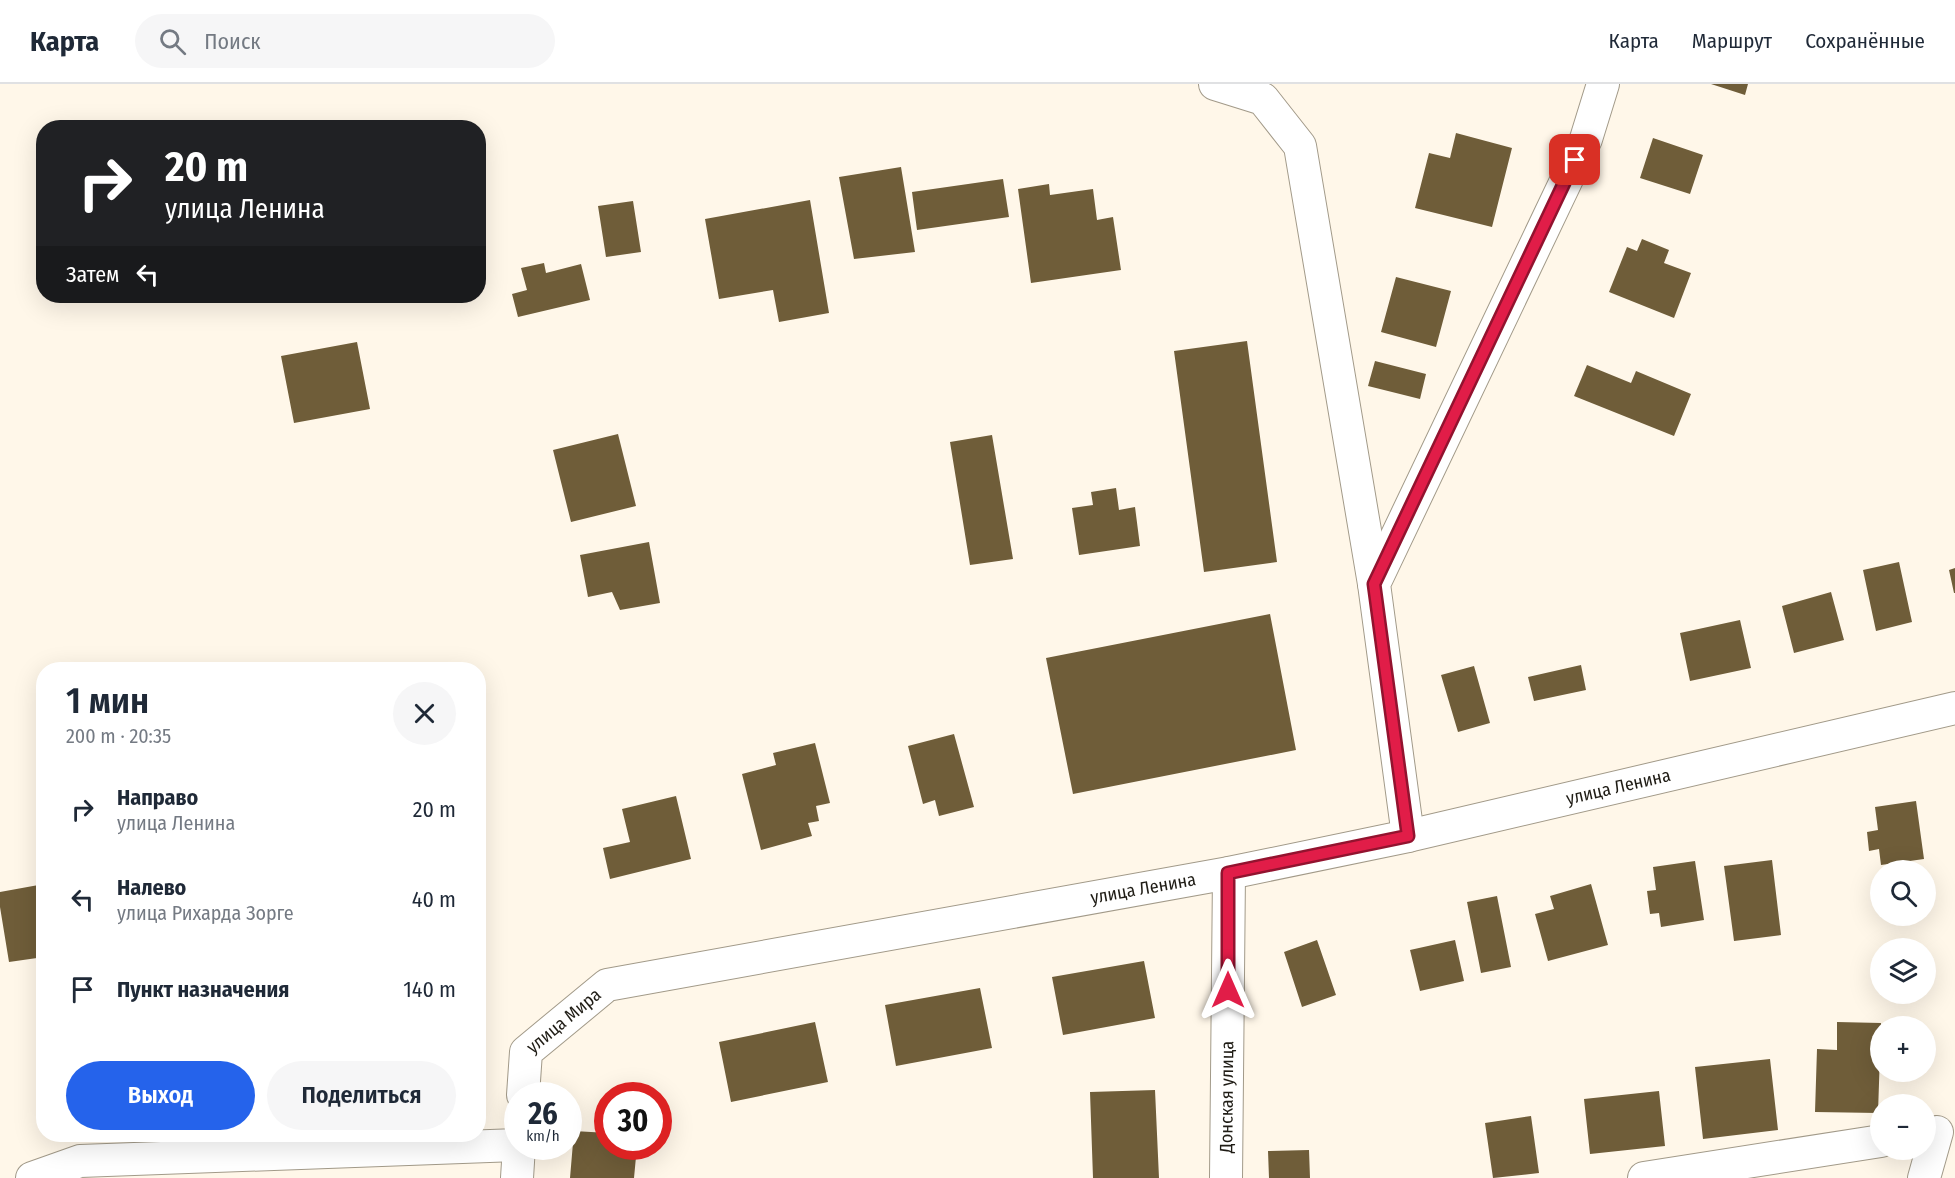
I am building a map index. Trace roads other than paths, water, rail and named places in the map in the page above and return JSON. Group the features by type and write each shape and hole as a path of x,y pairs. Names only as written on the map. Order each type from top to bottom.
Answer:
{"street":[{"path":"1215,84 1263,99 1300,146 1374,584 1408,836"},
{"path":"1374,584 1586,139 1603,84"},
{"name":"улица Ленина","path":"607,985 1228,873 1408,836 1955,708"},
{"name":"Донская улица","path":"1226,1178 1228,873"},
{"name":"улица Мира","path":"524,1082 526,1052 607,985"},
{"path":"1924,1178 1939,1132"},
{"path":"1644,1178 1870,1143"},
{"path":"32,1178 80,1161 504,1146"},
{"path":"517,1178 518,1160"}]}
